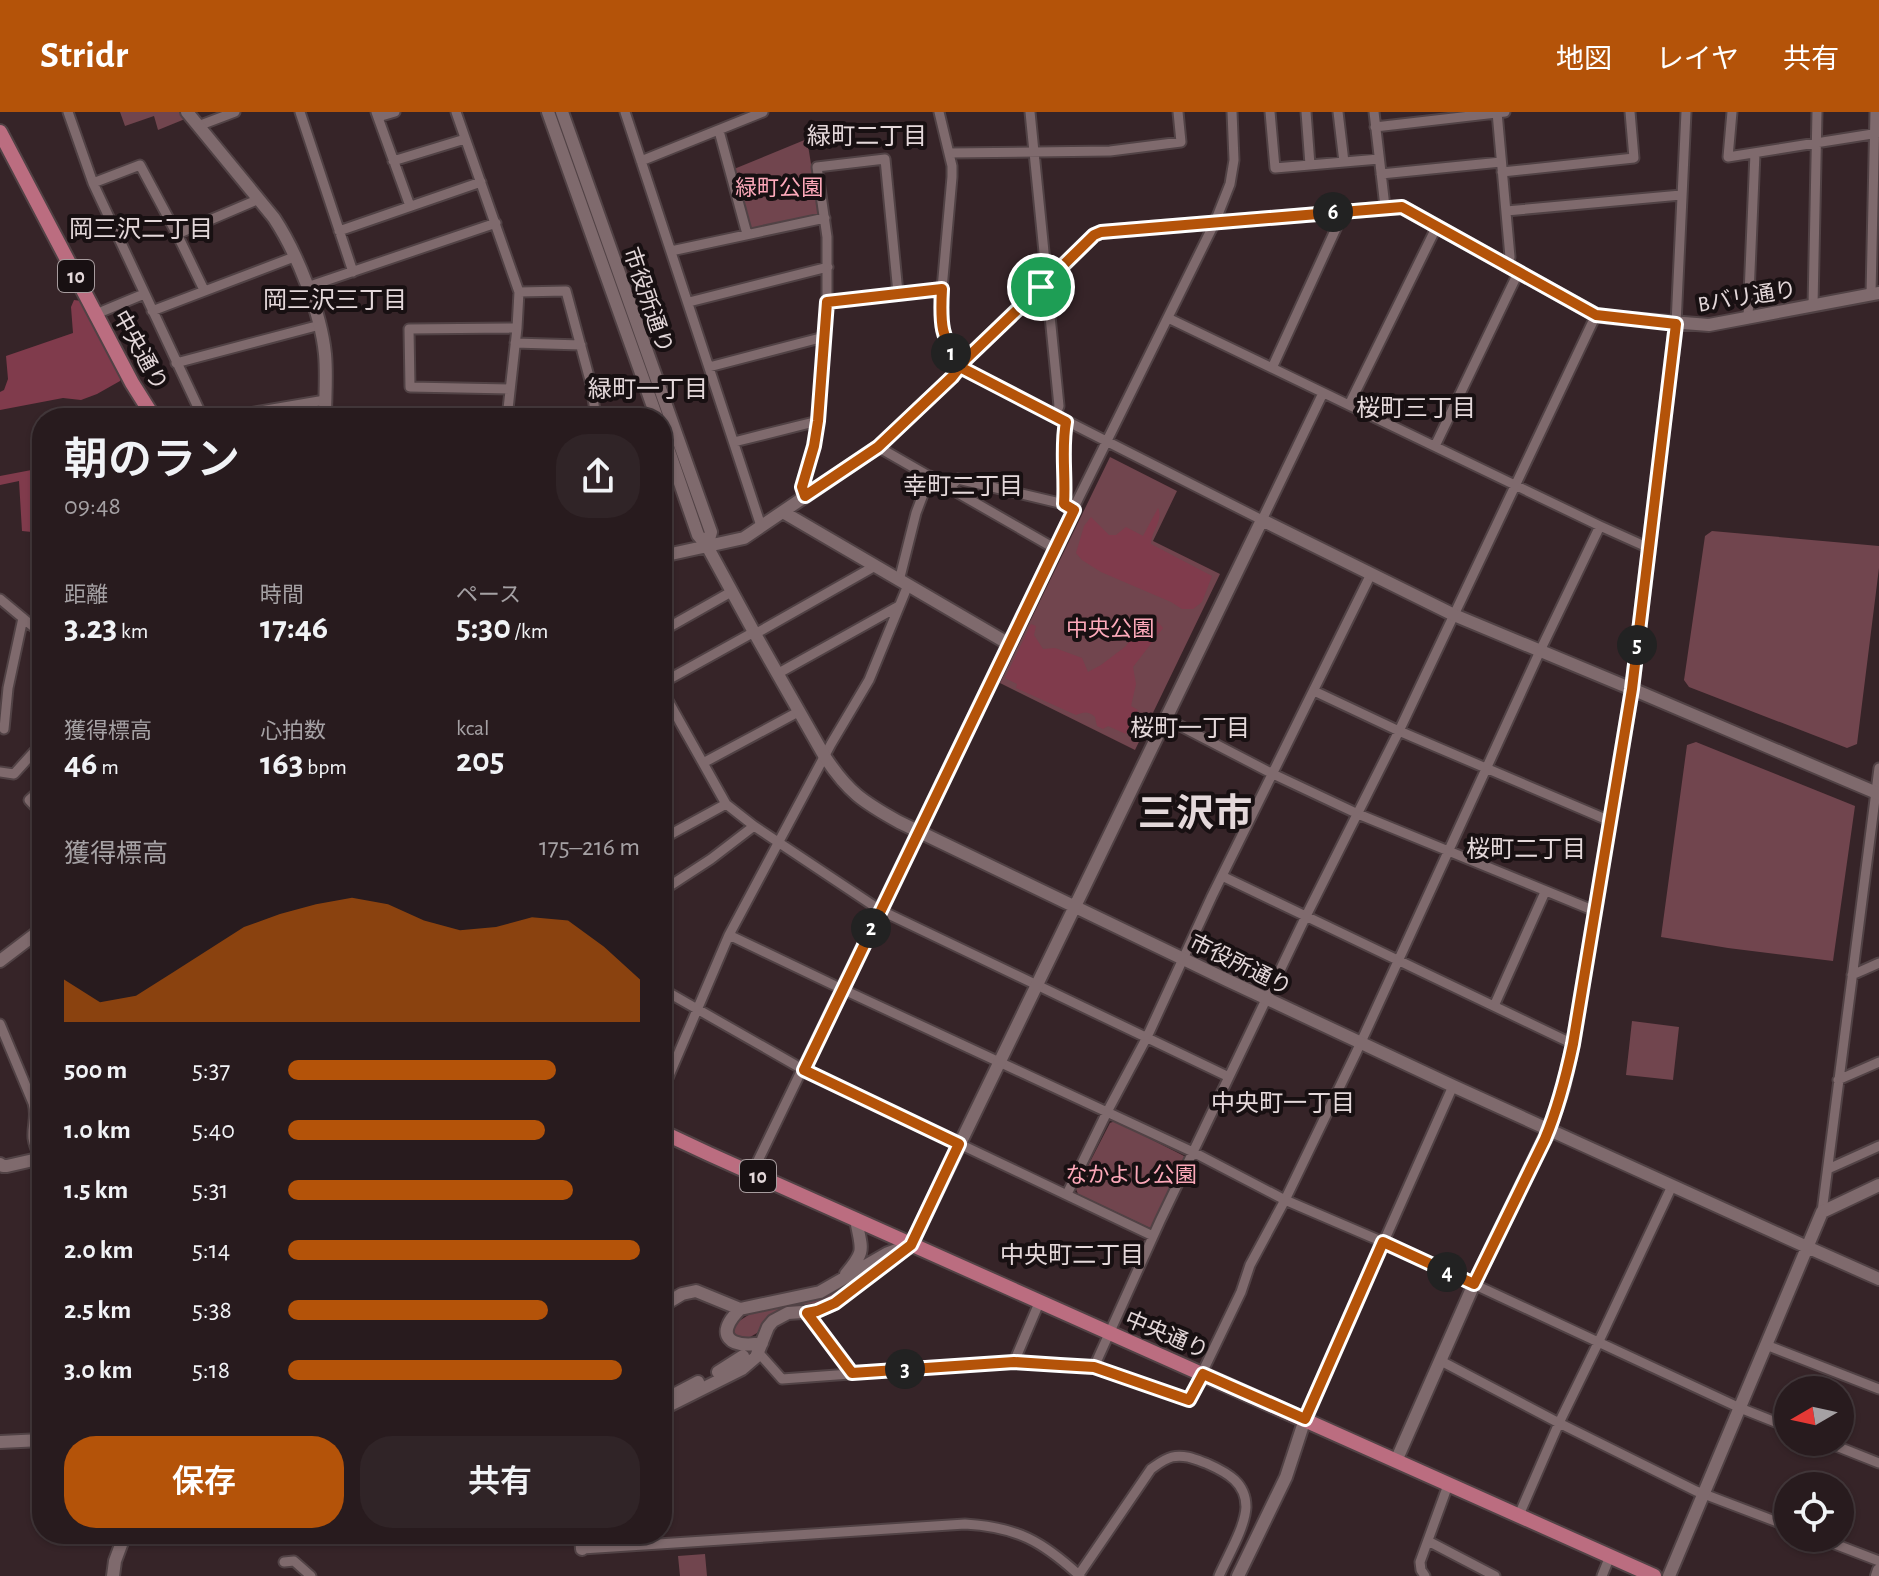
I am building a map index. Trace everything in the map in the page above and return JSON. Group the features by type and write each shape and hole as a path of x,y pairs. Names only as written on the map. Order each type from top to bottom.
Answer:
{"main road":[{"name":"中央通り","path":"0,132 148,408"},
{"name":"中央通り","path":"672,1137 1654,1576"}],"street":[{"path":"68,112 93,183 198,408"},
{"path":"187,112 284,234 320,325 326,357 325,408"},
{"path":"198,126 235,112"},
{"path":"300,112 353,272"},
{"path":"395,112 377,115 410,206"},
{"path":"456,112 519,292 508,408"},
{"name":"市役所通り","path":"548,112 653,408"},
{"name":"市役所通り","path":"562,112 667,408"},
{"path":"625,112 761,526"},
{"path":"641,161 763,112"},
{"path":"939,112 952,177 942,289 942,333 960,367 1454,615 1877,794"},
{"path":"1030,112 1047,282"},
{"path":"949,153 1110,151 1181,142 1178,112"},
{"path":"752,1173 1215,222 1230,184 1234,160 1232,112"},
{"path":"1270,112 1275,168 1379,159"},
{"path":"1306,112 1310,165"},
{"path":"1338,112 1344,162"},
{"path":"1374,112 1385,207"},
{"path":"1435,446 1513,268 1497,112"},
{"path":"1375,127 1505,112"},
{"path":"1381,174 1634,158 1630,112"},
{"path":"1396,1461 1474,1284 1549,1129 1563,1089 1573,1044 1632,689 1676,324 1686,112"},
{"path":"1732,112 1728,157 1877,133"},
{"path":"1813,306 1817,112"},
{"path":"1875,112 1875,294"},
{"path":"719,131 747,234"},
{"path":"393,161 465,139"},
{"path":"1748,318 1755,153"},
{"path":"805,496 802,487 818,421 827,302 825,218 817,167 885,159 898,293"},
{"path":"93,183 140,165 204,290"},
{"path":"339,231 481,182"},
{"path":"1506,211 1681,195"},
{"path":"177,234 259,199"},
{"name":"Bバリ通り","path":"672,554 744,538 878,447 1094,235 1101,232 1402,207 1596,315 1709,325 1875,294"},
{"path":"1272,368 1344,211"},
{"path":"671,251 825,218"},
{"path":"307,287 496,223"},
{"path":"1349,405 1437,226"},
{"path":"152,311 294,257"},
{"path":"689,302 828,267"},
{"path":"827,302 942,289"},
{"path":"519,292 566,291 595,408"},
{"path":"1036,292 1049,306 1059,406 1055,416"},
{"path":"96,314 144,294"},
{"path":"1094,1367 1193,1152 1399,731 1596,315"},
{"path":"1168,318 1649,548"},
{"path":"176,363 320,325"},
{"path":"510,389 410,387 409,329 517,328"},
{"path":"709,367 824,337"},
{"path":"515,343 581,345"},
{"path":"672,1404 752,1361 773,1321 788,1313 817,1311 835,1303 911,1245 1323,393"},
{"path":"278,408 325,400"},
{"path":"734,442 818,421"},
{"name":"市役所通り","path":"672,422 711,532 707,546"},
{"path":"1064,504 1066,422"},
{"path":"878,447 1054,548"},
{"name":"市役所通り","path":"672,460 698,535 707,546 798,712 837,776 873,807 1453,1086 1879,1279"},
{"path":"672,1069 729,935 869,680 899,606 916,513 930,476"},
{"path":"949,488 958,479 1064,504 1074,510"},
{"path":"783,512 1009,644"},
{"path":"911,1245 888,1253 820,1292 740,1309 730,1319 727,1330 729,1339 736,1344 760,1348 782,1379 1014,1362 1094,1367 1189,1400 1241,1292 1250,1265 1361,1042 1485,768 1600,526"},
{"path":"672,678 875,566"},
{"path":"1067,1194 1147,1037 1222,876 1371,574"},
{"path":"672,625 731,592"},
{"path":"0,599 32,626"},
{"path":"777,674 899,606"},
{"path":"4,729 8,688 23,618"},
{"path":"1314,691 1399,731 1610,821"},
{"path":"672,708 726,804 880,910 1229,1077"},
{"path":"703,763 798,712"},
{"path":"1167,719 1358,814 1595,911"},
{"path":"0,772 14,774 32,754"},
{"path":"1669,1576 1822,1212 1879,768"},
{"path":"672,834 726,804"},
{"path":"672,884 754,826"},
{"path":"1222,876 1573,1044"},
{"path":"1494,1006 1545,892"},
{"path":"729,935 1193,1152 1285,1200 1774,1421"},
{"path":"0,961 32,940"},
{"path":"1852,975 1879,963"},
{"path":"672,994 804,1070 1153,1236"},
{"path":"0,1024 32,1101"},
{"path":"1838,1080 1879,1062"},
{"path":"1238,1576 1286,1477 1305,1419 1453,1086"},
{"path":"1828,1169 1879,1146"},
{"path":"0,1164 7,1166 32,1160"},
{"path":"1822,1212 1879,1185"},
{"path":"1519,1515 1559,1423 1672,1186"},
{"path":"838,1282 862,1251 856,1219"},
{"path":"672,1300 696,1291 740,1309"},
{"path":"1014,1362 1039,1303"},
{"path":"807,1313 852,1373"},
{"path":"1766,1345 1879,1389"},
{"path":"672,1396 743,1356"},
{"path":"1441,1361 1702,1494 1774,1521"},
{"path":"0,1442 32,1440"},
{"path":"1854,1453 1879,1463"},
{"path":"672,1544 976,1525 1015,1531 1059,1557 1079,1576 1151,1469 1161,1461 1182,1456 1227,1472 1244,1492 1246,1508 1243,1524 1219,1576"},
{"path":"1425,1576 1420,1562 1448,1485"},
{"path":"1428,1541 1495,1576"},
{"path":"113,1576 121,1544"},
{"path":"582,1544 582,1549 664,1544"},
{"path":"1854,1551 1879,1561"},
{"path":"1602,1576 1610,1556"},
{"path":"284,1562 294,1561 311,1576"},
{"path":"1877,1576 1879,1570"}],"green space":[{"path":"120,112 179,112 185,119 158,130 154,116 125,126"},
{"name":"緑町公園","path":"807,139 819,214 751,230 734,169"},
{"name":"中央公園","path":"1110,457 1177,491 1153,541 1220,574 1135,750 1000,683"},
{"path":"1712,531 1879,546 1879,568 1857,744 1847,748 1689,687 1684,680 1705,536"},
{"path":"1696,742 1855,806 1833,961 1661,937 1687,745"},
{"path":"1632,1021 1679,1027 1673,1080 1626,1075"},
{"name":"なかよし公園","path":"1115,1121 1184,1156 1153,1227 1078,1194 1076,1189 1110,1123"},
{"path":"880,1261 821,1305 771,1316 757,1333 745,1340 739,1339 734,1332 736,1323 750,1314 821,1298"},
{"path":"705,1554 707,1576 680,1576 678,1556"}],"shaded area":[{"path":"74,300 82,301 121,376 120,381 81,400 63,398 0,410 0,392 8,379 6,356 73,333 71,307"},
{"path":"32,470 32,532 22,531 19,481 0,485 0,476"},
{"path":"1158,508 1159,517 1151,544 1212,576 1202,602 1193,609 1182,609 1101,572 1076,553 1084,526 1091,517 1109,535 1116,535 1126,527 1143,536"},
{"path":"1153,616 1163,628 1133,667 1136,684 1131,706 1138,710 1126,734 1108,726 1103,729 1097,726 1095,717 1090,714 1076,715 1016,688 1017,684 1005,678 1031,624 1036,626 1034,635 1043,649 1055,648 1082,658 1088,672 1126,646 1144,618"}],"district":[{"name":"緑町二丁目","path":"867,136"},
{"name":"岡三沢二丁目","path":"141,229"},
{"name":"岡三沢三丁目","path":"335,300"},
{"name":"緑町一丁目","path":"648,389"},
{"name":"桜町三丁目","path":"1416,408"},
{"name":"幸町二丁目","path":"963,486"},
{"name":"桜町一丁目","path":"1190,728"},
{"name":"三沢市","path":"1195,813"},
{"name":"桜町二丁目","path":"1526,849"},
{"name":"中央町一丁目","path":"1283,1103"},
{"name":"中央町二丁目","path":"1072,1255"}],"route":[{"path":"1041,287 966,359 960,367 952,377 878,447 805,496 802,487 818,421 827,302 942,289 942,333 960,367 1066,422 1064,504 1074,510 804,1070 959,1144 911,1245 835,1303 807,1313 852,1373 1014,1362 1094,1367 1189,1400 1203,1374 1305,1419 1383,1242 1474,1284 1554,1117 1573,1044 1632,689 1676,324 1596,315 1402,207 1101,232 1094,235 1041,287"}]}
